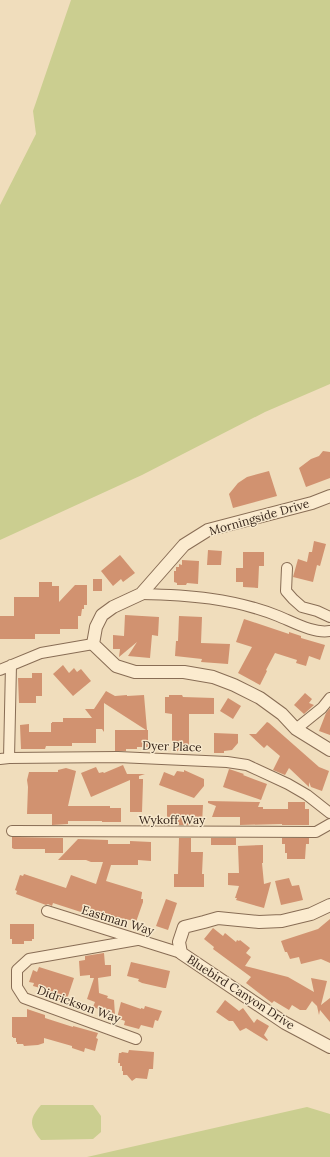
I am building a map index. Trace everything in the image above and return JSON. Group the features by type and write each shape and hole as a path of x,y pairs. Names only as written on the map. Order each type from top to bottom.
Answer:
{"street":[{"name":"Morningside Drive","path":"141,594 184,545 208,530 312,503 330,496"},
{"path":"287,568 286,591 293,600 302,607 330,617"},
{"path":"93,644 96,627 102,615 113,607 141,594 186,595 250,605 300,626 322,633 330,631"},
{"path":"0,670 41,653 93,644"},
{"path":"93,644 116,666 135,672 184,672 213,677 234,685 260,698 282,714 296,730 330,750"},
{"path":"4,758 10,665"},
{"path":"296,730 322,708 330,698"},
{"name":"Dyer Place","path":"4,758 118,757 220,761 247,765 288,784 307,795 330,813"},
{"name":"Wykoff Way","path":"12,831 316,832 330,824"},
{"name":"Bluebird Canyon Drive","path":"330,905 311,914 282,921 259,922 218,918 184,927 179,942 181,953 285,1023 330,1047"},
{"name":"Eastman Way","path":"47,911 181,953"},
{"name":"Didrickson Way","path":"136,1039 24,998 17,987 17,970 29,959 137,940"}],"green space":[{"path":"71,0 330,0 330,384 265,412 142,475 0,540 0,205 36,134 33,111"},
{"path":"41,1105 93,1105 101,1116 101,1132 93,1139 41,1140 34,1130 32,1122 34,1114"},
{"path":"307,1107 330,1114 330,1157 87,1157"}],"building":[{"path":"323,451 330,452 330,478 306,487 299,468 311,459 319,456"},
{"path":"269,471 277,496 233,508 229,494 238,483 247,477"},
{"path":"314,541 326,544 320,566 317,565 313,582 293,577 298,559 307,562 309,552 312,552"},
{"path":"208,550 222,551 221,565 207,565"},
{"path":"243,552 264,552 264,566 259,566 258,588 243,587 243,582 236,582 236,568 243,568"},
{"path":"120,555 135,573 123,582 121,579 113,586 101,571"},
{"path":"182,560 199,561 198,584 187,583 186,585 177,585 177,583 174,582 174,571 176,571 176,567 179,567 179,564 182,565"},
{"path":"93,579 102,579 102,591 93,591"},
{"path":"39,582 52,582 52,586 59,586 59,602 75,585 87,585 87,605 84,605 81,616 78,616 78,629 60,629 60,634 35,634 35,639 0,639 0,616 14,616 14,597 39,597"},
{"path":"125,615 159,617 158,636 152,635 150,658 128,656 137,642 119,657 120,649 113,649 113,635 124,636"},
{"path":"179,616 202,617 201,643 230,644 228,664 201,662 202,659 175,656 176,641 178,641"},
{"path":"244,619 289,634 289,632 301,636 301,638 325,645 320,660 309,656 306,666 296,663 297,660 275,653 260,685 238,673 252,647 236,642"},
{"path":"63,665 69,673 74,668 77,672 81,669 91,681 73,696 53,674"},
{"path":"32,673 42,673 42,696 36,696 36,703 19,703 18,678 32,678"},
{"path":"106,691 115,696 144,695 148,730 148,747 126,749 126,751 115,751 115,730 146,730 104,703 104,732 102,729 96,729 96,743 72,743 72,746 46,746 45,749 21,749 20,725 29,724 29,732 51,732 51,723 63,722 63,718 92,718 85,709 94,709"},
{"path":"305,693 312,699 309,703 314,705 304,714 294,705"},
{"path":"169,695 214,698 214,714 189,714 189,751 177,751 177,746 172,746 172,714 165,713 165,697 169,697"},
{"path":"228,698 241,706 233,719 220,711"},
{"path":"330,708 330,735 319,731 326,713"},
{"path":"267,722 269,723 319,767 329,771 322,791 311,787 309,782 309,787 289,768 285,775 273,770 280,756 267,745 264,748 249,734 256,734"},
{"path":"214,733 238,734 238,743 232,750 224,751 224,753 214,753"},
{"path":"123,765 127,774 145,774 139,776 139,779 143,779 142,812 130,812 130,780 91,797 81,773 96,767 99,773 104,773"},
{"path":"66,768 76,771 68,806 110,806 110,808 121,808 121,822 68,821 68,824 52,825 52,814 27,814 27,780 29,772 58,772 58,770"},
{"path":"229,769 267,784 261,800 223,787"},
{"path":"184,770 204,779 204,786 194,798 159,785 164,772 174,776 177,771 184,772"},
{"path":"208,801 260,802 258,807 263,807 263,809 288,809 288,802 305,802 305,809 309,809 309,825 240,825 240,817 212,817 216,806 208,803"},
{"path":"167,805 203,805 202,823 179,825 179,822 167,822"},
{"path":"12,837 63,838 63,853 45,853 45,849 14,849 12,848"},
{"path":"179,838 191,838 191,852 203,852 202,874 204,874 204,887 174,887 174,874 178,874"},
{"path":"211,838 236,838 236,845 211,845"},
{"path":"282,838 309,838 309,844 306,844 305,859 287,859 285,844 282,844"},
{"path":"78,839 108,840 108,844 130,844 130,841 151,842 151,861 138,860 138,865 111,865 106,881 142,892 141,899 143,899 143,902 136,922 126,919 124,924 119,922 118,924 53,903 52,906 48,904 46,905 16,894 17,891 15,890 20,875 23,876 24,874 66,888 71,875 96,884 103,862 91,862 86,860 58,860"},
{"path":"263,845 262,863 264,884 271,882 264,908 236,900 237,898 235,898 239,886 228,885 228,873 239,873 238,846"},
{"path":"289,878 292,886 299,885 303,900 281,905 275,881"},
{"path":"166,899 177,903 168,930 156,926"},
{"path":"330,919 330,963 321,959 301,964 299,957 290,959 287,952 285,952 281,941 318,929"},
{"path":"10,924 34,924 34,939 32,939 32,941 24,941 24,944 12,944 12,939 10,939"},
{"path":"213,928 223,936 225,933 236,942 237,940 240,940 250,948 246,953 251,957 245,966 288,977 314,992 311,978 327,981 321,1005 330,998 330,1022 320,1010 319,1015 317,1006 312,1001 306,1010 300,1010 292,1005 289,1010 274,1001 272,1003 246,983 251,977 213,949 214,947 204,939"},
{"path":"104,953 105,965 111,965 111,976 98,978 99,993 114,1000 115,1015 93,1007 95,1002 87,999 94,978 90,978 90,975 80,976 79,961 85,960 85,956"},
{"path":"131,962 170,971 166,988 142,983 138,981 139,979 127,976"},
{"path":"39,967 74,978 66,1002 49,996 51,991 33,986 34,983 29,982 33,970 37,972"},
{"path":"225,1000 239,1011 243,1008 254,1023 257,1019 269,1026 264,1035 268,1040 267,1041 246,1028 240,1031 233,1021 229,1021 216,1012"},
{"path":"121,1002 141,1009 144,1009 145,1006 162,1011 158,1021 155,1020 153,1028 141,1025 139,1029 124,1025 125,1021 117,1018"},
{"path":"27,1009 45,1015 45,1018 98,1033 95,1051 85,1048 84,1052 72,1048 72,1046 44,1038 44,1043 38,1045 24,1046 23,1044 17,1044 16,1038 12,1037 12,1017 27,1017"},
{"path":"129,1050 154,1052 153,1069 149,1069 147,1079 136,1078 132,1081 127,1075 123,1075 122,1066 118,1063 119,1053 128,1053"}]}
